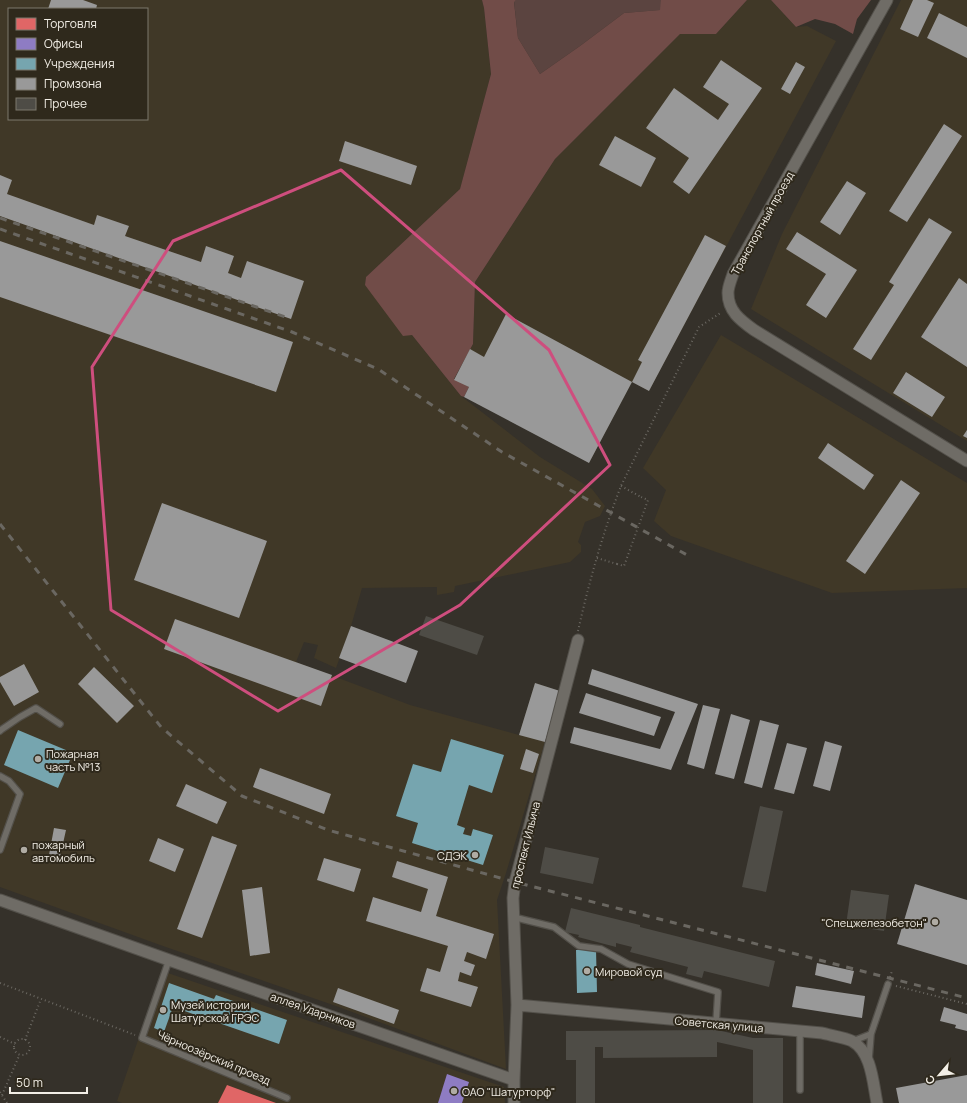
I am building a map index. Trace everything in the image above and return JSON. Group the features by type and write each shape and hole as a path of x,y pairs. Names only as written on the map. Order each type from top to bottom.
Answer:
{"street":[{"name":"Транспортный проезд","path":"730,306 728,292 733,274 887,0"},
{"path":"730,306 739,319 754,330 967,461"},
{"name":"проспект Ильича","path":"514,1103 517,1006 513,898 515,882 578,640"},
{"name":"аллея Ударников","path":"0,900 514,1080"},
{"name":"Советская улица","path":"517,1006 822,1033 852,1041"},
{"path":"852,1041 861,1050 869,1063 877,1103"}],"lane":[{"path":"0,731 36,708 60,724"},
{"path":"0,776 9,781 20,794 0,850"},
{"path":"514,917 554,927 579,946 601,948 628,964 718,992 716,1024"},
{"name":"Чёрноозёрский проезд","path":"169,960 142,1038 287,1098"},
{"path":"869,1063 871,1034 888,984"},
{"path":"800,1031 800,1090"},
{"path":"852,1041 871,1034"}],"path":[{"path":"578,640 578,630 597,558 610,513 621,486 699,327 730,306"},
{"path":"597,558 624,566 648,500 621,486"},
{"path":"0,983 142,1038"},
{"path":"888,984 967,1004"},
{"path":"25,1040 41,999"},
{"path":"0,1037 15,1044"},
{"path":"20,1039 25,1040 29,1043 30,1048 24,1055 19,1055 15,1052 13,1047 20,1039"},
{"path":"2,1095 19,1055"},
{"path":"0,1092 7,1103"}],"highlighted area":[{"path":"341,170 549,350 610,465 460,605 278,711 111,610 92,367 173,241"}],"shaded area":[{"path":"0,0 482,0 491,74 460,189 366,277 365,285 412,335 461,396 540,457 592,489 605,506 600,516 585,522 578,542 581,545 581,552 570,562 455,586 454,592 437,595 437,587 362,588 351,626 336,668 314,658 318,645 304,642 296,662 410,705 519,735 535,683 560,691 497,900 506,1069 336,1006 0,887"},
{"path":"482,0 516,0 514,2 518,38 540,74 624,13 660,10 661,0 747,0 716,34 680,34 555,159 475,282 473,344 454,379 469,387 464,397 461,396 412,335 403,336 365,285 366,277 460,189 491,74"},
{"path":"661,0 661,10 624,13 540,74 518,38 514,1"},
{"path":"747,0 771,0 796,27 807,26 836,41 649,391 632,382 589,463 454,380 473,344 475,282 555,159 680,34 716,34"},
{"path":"771,0 871,0 857,19 853,34 835,24 815,19 796,27"},
{"path":"901,0 967,0 967,441 751,309 782,234"},
{"path":"721,335 967,483 967,588 832,593 671,536 654,521 666,490 643,468"},
{"path":"162,971 504,1087 505,1103 122,1103 117,1101"}],"building: Торговля":[{"path":"227,1085 276,1103 218,1103"}],"building: Офисы":[{"name":"ОАО \"Шатурторф\"","path":"447,1074 469,1082 462,1103 438,1103"}],"building: Учреждения":[{"name":"Пожарная часть №13","path":"18,730 73,753 58,788 4,765"},
{"path":"451,739 504,755 492,793 469,785 457,825 465,828 463,834 471,836 473,829 493,835 483,865 412,843 418,823 396,816 413,764 441,772"},
{"name":"Мировой суд","path":"596,949 597,992 577,993 576,950"},
{"path":"169,983 214,999 216,995 287,1020 279,1044 173,1007 164,1032 154,1028"}],"building: Промзона":[{"path":"51,0 83,0 97,5 96,8 48,8"},
{"path":"913,0 927,0 934,3 918,37 900,29"},
{"path":"939,13 967,27 967,58 927,38"},
{"path":"721,60 762,88 689,194 673,182 689,158 646,128 674,88 718,120 729,104 703,87"},
{"path":"796,62 805,67 790,94 781,89"},
{"path":"944,124 962,136 907,222 889,211"},
{"path":"615,136 656,158 641,187 599,165"},
{"path":"345,141 417,166 411,185 339,161"},
{"path":"0,175 12,180 7,194 94,225 97,215 129,226 125,236 201,262 206,246 234,256 228,273 241,278 247,261 304,281 291,319 0,216"},
{"path":"847,181 866,193 840,235 820,222"},
{"path":"929,218 952,232 871,360 853,349 894,285 889,282"},
{"path":"797,232 857,270 826,318 806,305 826,274 786,249"},
{"path":"705,235 726,246 649,391 632,382 642,362 638,360"},
{"path":"0,241 293,342 276,392 0,297"},
{"path":"959,278 967,284 967,367 921,337"},
{"path":"506,314 632,382 589,463 464,397 469,387 454,380 470,349 484,357"},
{"path":"906,372 945,397 932,417 893,393"},
{"path":"967,430 967,438 963,436"},
{"path":"828,443 874,475 864,490 818,458"},
{"path":"901,480 920,493 865,574 846,561"},
{"path":"162,503 267,541 239,618 134,580"},
{"path":"175,619 332,675 321,706 164,649"},
{"path":"351,626 418,651 406,683 339,658"},
{"path":"24,664 39,692 14,706 0,682 0,677"},
{"path":"94,667 134,706 117,723 78,684"},
{"path":"592,669 698,704 671,770 570,743 574,727 660,749 675,712 588,684"},
{"path":"535,683 560,691 545,742 519,735"},
{"path":"586,693 661,717 654,736 579,713"},
{"path":"703,705 720,709 704,769 687,764"},
{"path":"731,714 750,720 734,779 715,774"},
{"path":"760,720 779,725 762,788 744,783"},
{"path":"825,741 842,746 830,791 813,786"},
{"path":"787,743 807,748 794,794 774,789"},
{"path":"526,749 539,754 533,773 520,769"},
{"path":"260,768 331,794 324,814 253,787"},
{"path":"186,784 227,802 217,824 176,806"},
{"path":"54,828 66,830 60,857 49,855"},
{"path":"212,836 237,845 202,938 177,929"},
{"path":"158,838 184,849 175,872 149,861"},
{"path":"324,858 361,869 354,892 317,880"},
{"path":"397,861 448,877 436,916 494,934 486,959 467,952 464,961 475,965 471,976 460,972 458,981 478,987 471,1007 420,991 427,968 440,972 448,946 366,921 373,897 421,912 428,889 392,877"},
{"name":"\"Спецжелезобетон\"","path":"915,884 967,900 967,965 897,944"},
{"path":"262,887 270,953 250,956 242,890"},
{"path":"817,963 854,971 851,984 815,975"},
{"path":"796,986 865,996 862,1018 792,1007"},
{"path":"338,988 399,1010 394,1024 333,1002"},
{"path":"944,1007 967,1014 967,1031 955,1028 956,1025 940,1021"},
{"path":"967,1075 967,1103 899,1103 896,1088"}],"building: Прочее":[{"path":"426,616 484,636 477,655 419,635"},
{"path":"760,806 783,811 766,892 742,887"},
{"path":"545,847 599,858 593,884 540,873"},
{"path":"851,890 889,895 884,931 846,925"},
{"path":"571,908 775,961 769,987 704,971 702,978 686,974 688,967 630,952 632,947 616,943 616,947 565,932"},
{"path":"717,1030 753,1038 783,1038 783,1103 753,1103 753,1050 717,1042 717,1057 603,1058 603,1047 595,1047 595,1103 576,1103 576,1060 566,1060 566,1031"}],"railway":[{"path":"0,218 291,319"},
{"path":"0,229 292,332 378,369 502,452 687,555"},
{"path":"0,524 161,727 242,796 328,830 515,882 967,998"}],"place":[{"name":"Пожарная часть №13","path":"38,759"},
{"name":"пожарный автомобиль","path":"24,850"},
{"name":"СДЭК","path":"475,855"},
{"name":"\"Спецжелезобетон\"","path":"935,922"},
{"name":"Мировой суд","path":"587,971"},
{"name":"Музей истории Шатурской ГРЭС","path":"163,1010"},
{"name":"ОАО \"Шатурторф\"","path":"454,1091"}]}
